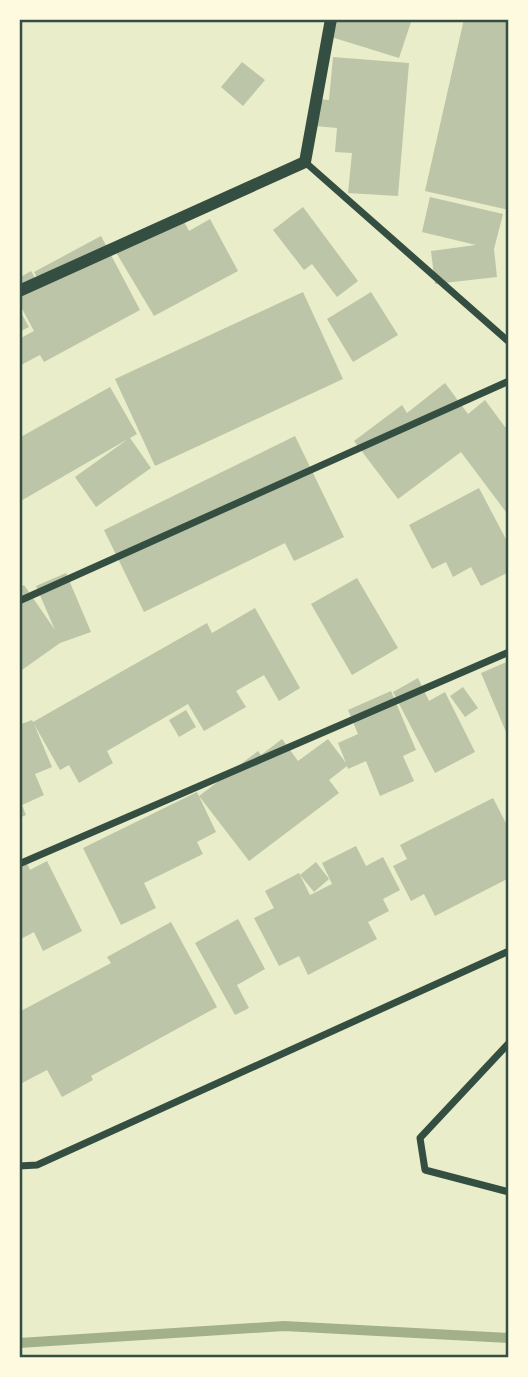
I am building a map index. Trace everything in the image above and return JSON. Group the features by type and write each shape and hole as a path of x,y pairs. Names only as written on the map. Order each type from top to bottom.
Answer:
{"street":[{"path":"305,162 331,19"},
{"path":"19,291 305,162"},
{"path":"305,162 509,342"},
{"path":"19,601 509,381"},
{"path":"19,864 509,652"},
{"path":"19,1166 37,1165 509,951"},
{"path":"509,1043 420,1138 425,1170 509,1192"}],"building":[{"path":"333,19 412,19 399,58 328,36"},
{"path":"464,19 509,19 509,73 506,83 509,84 509,210 425,191"},
{"path":"333,57 409,63 398,196 348,193 352,153 335,152 337,128 315,126 318,99 329,100"},
{"path":"242,62 265,80 243,106 221,87"},
{"path":"430,197 503,214 494,249 497,277 435,284 431,251 476,245 422,232"},
{"path":"303,207 358,281 337,297 312,264 304,270 273,230"},
{"path":"180,214 189,231 210,219 238,271 154,316 114,249"},
{"path":"101,236 140,310 44,362 40,355 19,366 19,339 34,331 19,303 19,297 41,285 34,272"},
{"path":"31,271 38,283 19,290 19,278"},
{"path":"303,292 343,379 155,466 115,379"},
{"path":"371,292 398,335 353,362 327,319"},
{"path":"19,309 29,327 19,332"},
{"path":"445,383 468,414 485,400 505,427 509,425 509,516 461,452 398,499 354,441 402,405 407,413"},
{"path":"110,387 137,434 130,438 151,468 96,507 75,477 128,439 19,502 19,438"},
{"path":"295,436 344,537 294,561 285,543 144,612 104,530"},
{"path":"479,488 509,545 509,572 481,586 471,567 453,577 446,562 432,569 409,525"},
{"path":"66,573 91,632 60,643 19,672 19,588 24,585 55,630 36,586"},
{"path":"357,578 398,648 352,675 311,604"},
{"path":"255,608 300,688 279,701 264,675 236,691 246,707 204,731 188,704 107,751 113,763 79,783 69,765 60,770 34,724 52,767 35,774 44,795 22,805 26,815 19,818 19,725 32,720 33,722 207,623 212,633"},
{"path":"509,661 509,739 481,673"},
{"path":"418,678 429,701 445,692 475,752 435,773 393,692"},
{"path":"463,687 478,708 465,717 450,696"},
{"path":"391,691 416,750 403,756 414,781 380,796 366,761 348,769 347,766 329,780 339,793 249,861 199,796 258,751 261,755 282,739 298,761 328,739 346,763 338,743 358,734 348,710"},
{"path":"186,710 196,727 179,737 169,720"},
{"path":"197,792 216,832 197,842 203,854 144,883 156,908 121,925 83,848"},
{"path":"493,798 509,829 509,878 435,916 424,894 411,901 393,866 407,859 400,845"},
{"path":"356,846 366,866 383,857 400,890 383,899 389,911 368,922 377,939 308,975 299,956 279,966 254,918 274,908 265,891 299,873 310,895 332,884 322,863"},
{"path":"26,861 30,870 47,861 82,931 43,951 34,932 19,940 19,865"},
{"path":"316,862 329,879 314,892 300,875"},
{"path":"238,919 265,969 237,985 249,1008 235,1015 195,943"},
{"path":"171,922 217,1007 91,1076 93,1080 62,1097 47,1070 22,1083 19,1078 19,1012 111,963 107,957"}],"waterway":[{"path":"19,1343 284,1326 509,1338"}]}
